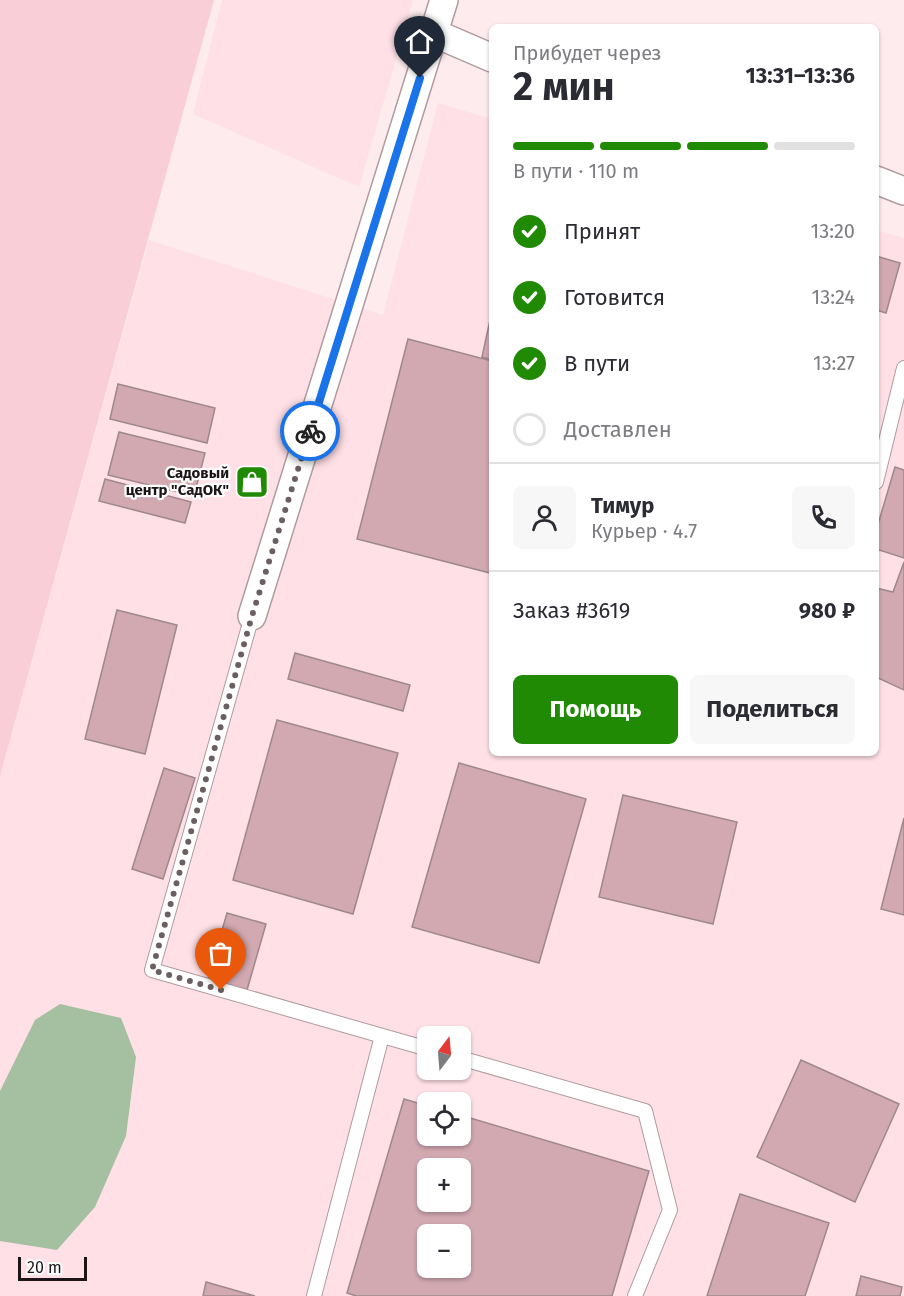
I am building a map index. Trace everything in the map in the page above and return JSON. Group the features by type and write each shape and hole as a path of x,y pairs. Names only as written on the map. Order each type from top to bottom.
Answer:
{"street":[{"path":"252,616 444,0"},
{"path":"434,33 489,57"},
{"path":"879,181 904,191"}],"lane":[{"path":"879,471 904,368"},
{"path":"252,616 152,970 417,1046"},
{"path":"314,1296 382,1036"},
{"path":"471,1061 645,1111 670,1210 635,1296"}],"shaded area":[{"path":"0,0 214,0 0,776"},
{"path":"222,0 413,0 359,187 193,114"},
{"path":"438,103 489,118 489,756 879,756 879,231 904,238 904,1296 0,1296 0,776 149,240 383,315"},
{"path":"60,1004 121,1018 136,1057 126,1136 95,1207 57,1250 0,1241 0,1091 35,1020"}],"building":[{"path":"879,257 900,263 886,313 879,311"},
{"path":"489,325 489,359 482,357"},
{"path":"408,339 489,360 489,573 357,539"},
{"path":"118,384 215,408 207,443 110,419"},
{"path":"119,432 205,453 194,496 108,475"},
{"path":"895,467 904,470 904,558 879,550 879,521"},
{"path":"105,479 191,502 185,523 99,501"},
{"path":"904,562 904,690 879,678 879,589 893,592"},
{"path":"117,610 177,625 145,754 85,739"},
{"path":"295,653 410,685 403,711 288,679"},
{"path":"277,720 398,753 353,914 233,880"},
{"path":"459,763 586,799 539,963 412,927"},
{"path":"164,768 195,778 163,879 132,869"},
{"path":"623,795 737,822 713,924 599,897"},
{"path":"904,818 904,915 881,909"},
{"path":"227,913 266,924 247,990 208,979"},
{"path":"801,1060 899,1104 855,1202 757,1157"},
{"path":"404,1099 417,1103 417,1146 471,1146 471,1118 649,1171 612,1296 356,1296 347,1293"},
{"path":"740,1194 829,1223 805,1296 707,1296"},
{"path":"861,1276 902,1287 900,1296 856,1296"},
{"path":"206,1282 255,1296 203,1296"}],"way so far":[{"path":"221,990 152,970 252,616 310,431"}],"place":[{"name":"Садовый центр \"СадОК\"","path":"252,482"}],"route":[{"path":"310,431 420,78"}]}
